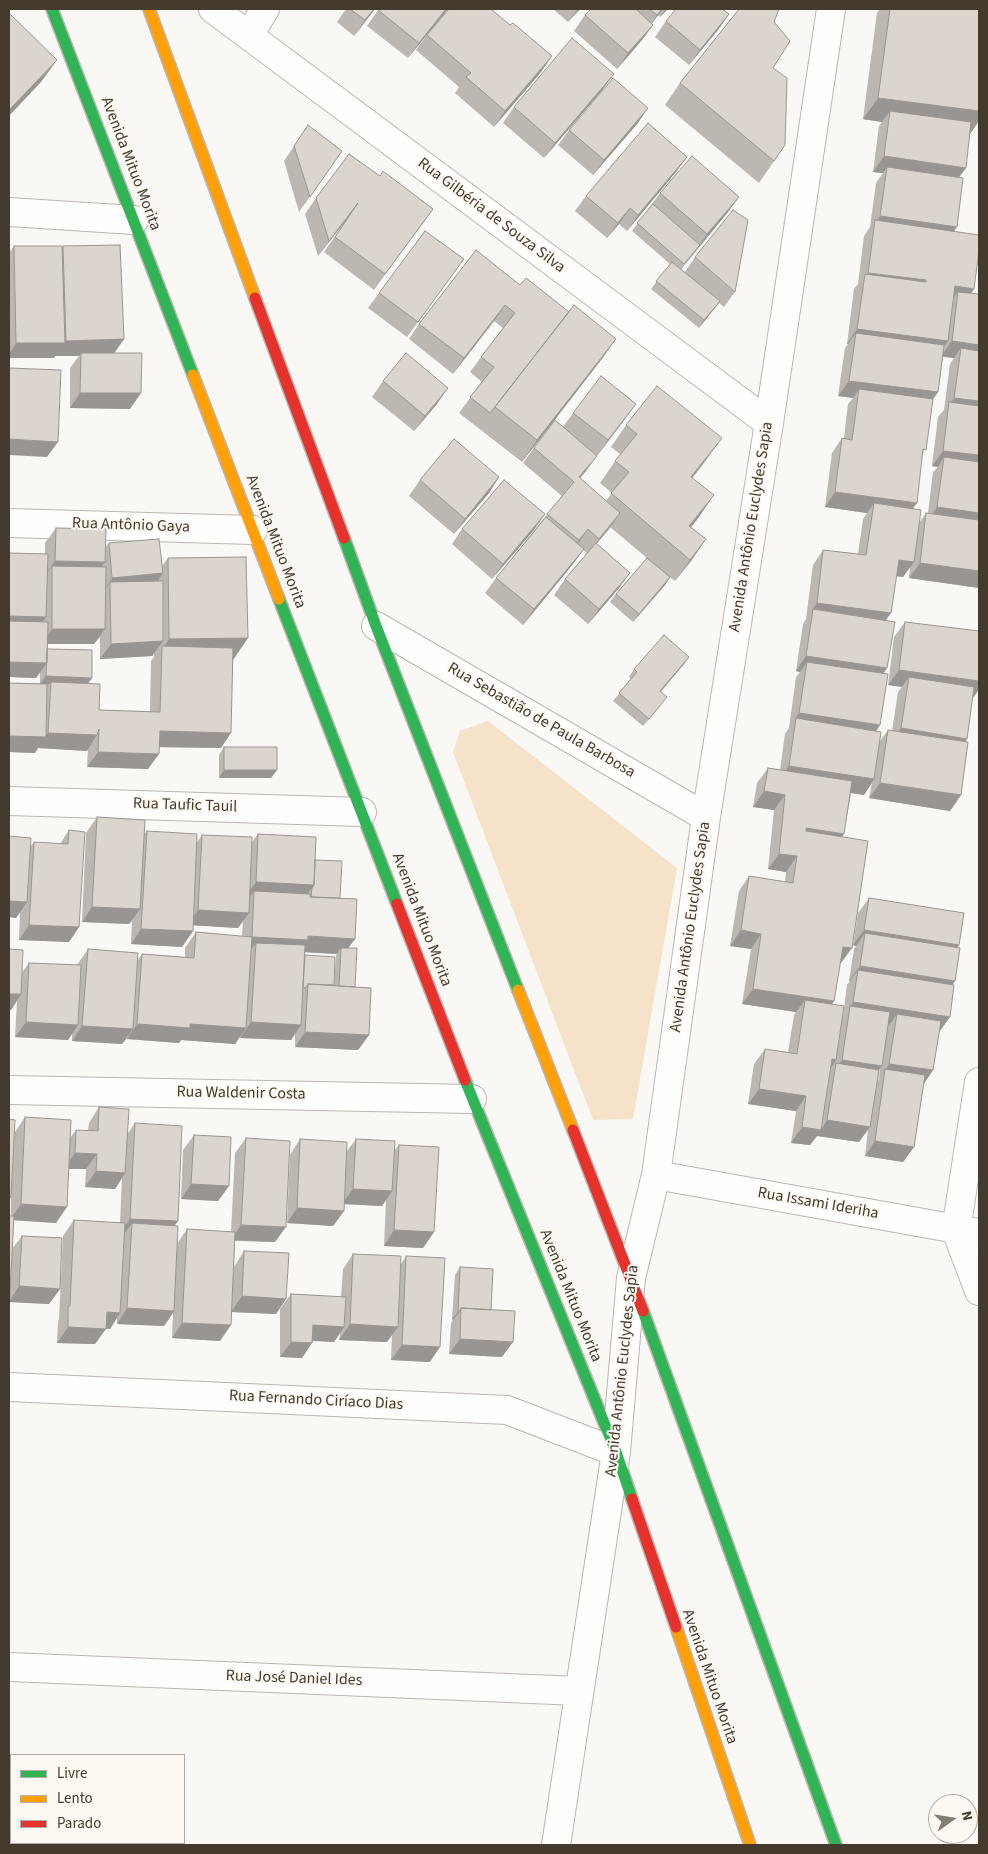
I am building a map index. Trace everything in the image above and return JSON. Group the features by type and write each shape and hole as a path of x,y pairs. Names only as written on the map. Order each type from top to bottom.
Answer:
{"street":[{"name":"Avenida Mituo Morita","path":"52,9 472,1099 616,1452 750,1845"},
{"path":"149,9 376,626 630,1278 836,1845"},
{"name":"Rua Gilbéria de Souza Silva","path":"213,9 769,423"},
{"path":"249,35 266,9"},
{"name":"Avenida Antônio Euclydes Sapia","path":"556,1845 616,1452 630,1278 656,1175 706,817 769,423 831,9"},
{"path":"9,212 134,220"},
{"name":"Rua Antônio Gaya","path":"9,522 253,530"},
{"name":"Rua Sebastião de Paula Barbosa","path":"376,626 706,817"},
{"name":"Rua Taufic Tauil","path":"9,801 362,812"},
{"path":"979,1082 968,1231 979,1291"},
{"name":"Rua Waldenir Costa","path":"9,1090 472,1099"},
{"name":"Rua Issami Ideriha","path":"656,1175 968,1231"},
{"name":"Rua Fernando Ciríaco Dias","path":"9,1388 507,1410 616,1452"},
{"name":"Rua José Daniel Ides","path":"9,1667 579,1691"}],"shaded area":[{"path":"488,721 677,868 633,1119 593,1120 453,752 460,731"}],"building":[{"path":"350,9 374,9 365,20"},
{"path":"379,9 446,9 419,43"},
{"path":"449,9 491,9 510,25 513,23 552,56 505,111 466,77 471,73 427,35"},
{"path":"591,9 636,9 653,25 628,53 585,15"},
{"path":"649,9 662,9 657,15"},
{"path":"676,9 722,9 729,14 700,50 666,21"},
{"path":"739,9 779,9 774,22 790,41 773,68 787,78 785,145 774,161 680,83"},
{"path":"890,9 979,9 979,111 878,98"},
{"path":"9,13 57,60 9,110"},
{"path":"572,38 614,74 555,143 514,107"},
{"path":"613,78 648,108 604,160 569,130"},
{"path":"890,111 971,122 966,168 884,156"},
{"path":"648,123 687,157 638,215 630,208 618,223 586,196"},
{"path":"308,125 342,151 310,197 294,146"},
{"path":"349,154 380,176 383,171 433,209 385,274 335,237 358,203 329,241 316,198"},
{"path":"692,156 739,197 707,234 660,193"},
{"path":"887,167 963,178 957,227 880,216"},
{"path":"653,204 700,245 684,264 637,223"},
{"path":"733,210 748,220 735,292 695,257"},
{"path":"875,220 979,235 974,289 955,286 948,341 857,329 865,274 926,282 926,280 868,273"},
{"path":"425,231 464,259 418,322 379,293"},
{"path":"120,245 124,339 66,341 63,246"},
{"path":"14,246 62,246 65,343 16,343"},
{"path":"476,250 520,285 526,278 569,312 490,413 470,397 494,367 481,357 515,313 505,305 464,358 419,324"},
{"path":"672,262 720,301 704,320 656,281"},
{"path":"958,292 979,294 979,345 952,341"},
{"path":"574,305 616,339 537,440 495,407"},
{"path":"856,333 944,345 938,392 849,381"},
{"path":"961,348 979,351 979,401 954,398"},
{"path":"81,353 142,353 141,393 80,393"},
{"path":"406,353 448,388 425,416 383,381"},
{"path":"9,368 61,370 58,442 9,439"},
{"path":"601,376 636,404 608,440 573,413"},
{"path":"657,386 722,438 691,477 714,495 689,526 706,539 690,560 611,493 629,472 615,461 637,434 626,425"},
{"path":"859,389 933,399 926,450 923,449 917,503 835,492 842,438 852,440"},
{"path":"949,402 979,406 979,455 943,451"},
{"path":"555,420 597,456 579,477 620,513 599,539 588,529 579,540 547,514 574,482 534,448"},
{"path":"454,439 499,477 465,519 420,480"},
{"path":"944,457 979,462 979,513 937,507"},
{"path":"504,480 545,514 503,564 462,529"},
{"path":"874,503 921,510 914,562 899,560 891,613 817,603 823,550 866,555"},
{"path":"926,513 979,520 979,571 920,563"},
{"path":"546,517 584,549 534,609 496,578"},
{"path":"56,528 106,529 105,562 55,561"},
{"path":"159,539 163,573 112,578 109,543"},
{"path":"596,543 630,573 599,609 565,579"},
{"path":"9,553 48,554 46,617 9,616"},
{"path":"246,557 248,638 169,639 168,558"},
{"path":"647,558 670,577 639,614 616,594"},
{"path":"52,566 106,567 105,629 52,629"},
{"path":"163,581 163,641 111,644 110,582"},
{"path":"813,609 895,622 887,668 806,656"},
{"path":"9,621 48,622 47,663 9,662"},
{"path":"905,622 979,631 979,681 899,670"},
{"path":"664,635 689,657 660,691 667,697 649,719 619,693 637,672 634,669"},
{"path":"162,646 233,648 231,733 160,731 159,754 98,752 99,729 97,735 48,733 51,682 100,684 99,710 160,712"},
{"path":"47,649 92,650 92,678 46,676"},
{"path":"807,662 888,674 880,725 799,713"},
{"path":"909,677 974,687 967,739 901,728"},
{"path":"9,683 47,684 46,737 9,736"},
{"path":"796,718 881,732 874,779 789,766"},
{"path":"888,730 968,742 961,795 880,783"},
{"path":"224,747 277,747 277,770 224,770"},
{"path":"768,768 852,781 844,834 806,828 806,831 868,841 852,948 843,947 834,1001 753,989 761,934 741,930 749,876 793,883 797,856 779,854 785,795 764,791"},
{"path":"97,817 145,820 140,909 92,907"},
{"path":"69,830 85,832 79,927 29,925 34,842 68,844"},
{"path":"147,831 197,834 193,931 141,929"},
{"path":"258,834 316,837 314,885 256,882"},
{"path":"202,835 252,837 249,913 198,910"},
{"path":"9,836 31,838 27,902 9,901"},
{"path":"315,860 342,861 340,898 311,897 314,885"},
{"path":"254,891 310,894 310,897 357,899 355,939 308,936 308,940 252,937"},
{"path":"869,898 964,913 959,945 864,930"},
{"path":"196,932 252,937 246,1028 190,1024 190,1028 137,1024 142,954 194,958"},
{"path":"865,933 960,948 955,981 860,966"},
{"path":"256,943 305,945 301,1025 251,1022"},
{"path":"341,948 357,948 355,987 339,986"},
{"path":"9,949 23,950 21,994 9,994"},
{"path":"88,949 138,953 133,1029 82,1026"},
{"path":"305,955 335,957 334,985 308,984 306,988 303,987"},
{"path":"29,963 81,965 78,1025 26,1022"},
{"path":"858,970 954,985 950,1017 853,1002"},
{"path":"308,984 371,988 369,1035 305,1032"},
{"path":"805,1000 844,1006 836,1060 832,1059 821,1130 802,1127 806,1096 759,1089 765,1049 797,1054"},
{"path":"850,1006 890,1012 882,1066 842,1060"},
{"path":"897,1014 941,1021 933,1070 889,1064"},
{"path":"836,1063 879,1070 870,1127 827,1120"},
{"path":"885,1069 925,1075 914,1147 875,1141"},
{"path":"99,1107 129,1109 125,1173 96,1171 97,1154 75,1153 76,1130 98,1131"},
{"path":"25,1117 71,1120 67,1207 21,1204"},
{"path":"9,1119 15,1120 11,1197 9,1197"},
{"path":"135,1123 182,1126 178,1221 130,1219"},
{"path":"194,1135 231,1137 229,1186 191,1184"},
{"path":"246,1138 290,1141 286,1227 241,1225"},
{"path":"300,1139 347,1142 344,1211 297,1208"},
{"path":"356,1139 395,1141 392,1191 353,1189"},
{"path":"399,1145 439,1147 434,1232 394,1230"},
{"path":"9,1216 14,1216 9,1313"},
{"path":"74,1220 125,1223 120,1313 107,1312 106,1329 68,1327"},
{"path":"132,1223 178,1226 174,1311 127,1308"},
{"path":"187,1229 235,1232 231,1325 182,1323"},
{"path":"22,1236 62,1238 60,1289 19,1286"},
{"path":"244,1251 289,1253 286,1299 242,1296"},
{"path":"353,1254 401,1256 398,1327 350,1324"},
{"path":"406,1256 445,1258 440,1347 402,1345"},
{"path":"460,1267 493,1269 491,1310 461,1308 458,1312"},
{"path":"291,1294 346,1297 344,1327 313,1325 312,1343 291,1342"},
{"path":"461,1308 515,1311 513,1342 460,1339"}],"traffic: fast":[{"path":"52,9 193,375"},
{"path":"344,538 376,626 518,990"},
{"path":"279,599 397,904"},
{"path":"465,1080 616,1452 632,1499"},
{"path":"643,1311 836,1845"}],"traffic: slow":[{"path":"149,9 255,298"},
{"path":"193,375 279,599"},
{"path":"518,990 573,1130"},
{"path":"676,1627 750,1845"}],"traffic: jam":[{"path":"255,298 344,538"},
{"path":"397,904 465,1080"},
{"path":"573,1130 643,1311"},
{"path":"632,1499 676,1627"}]}
